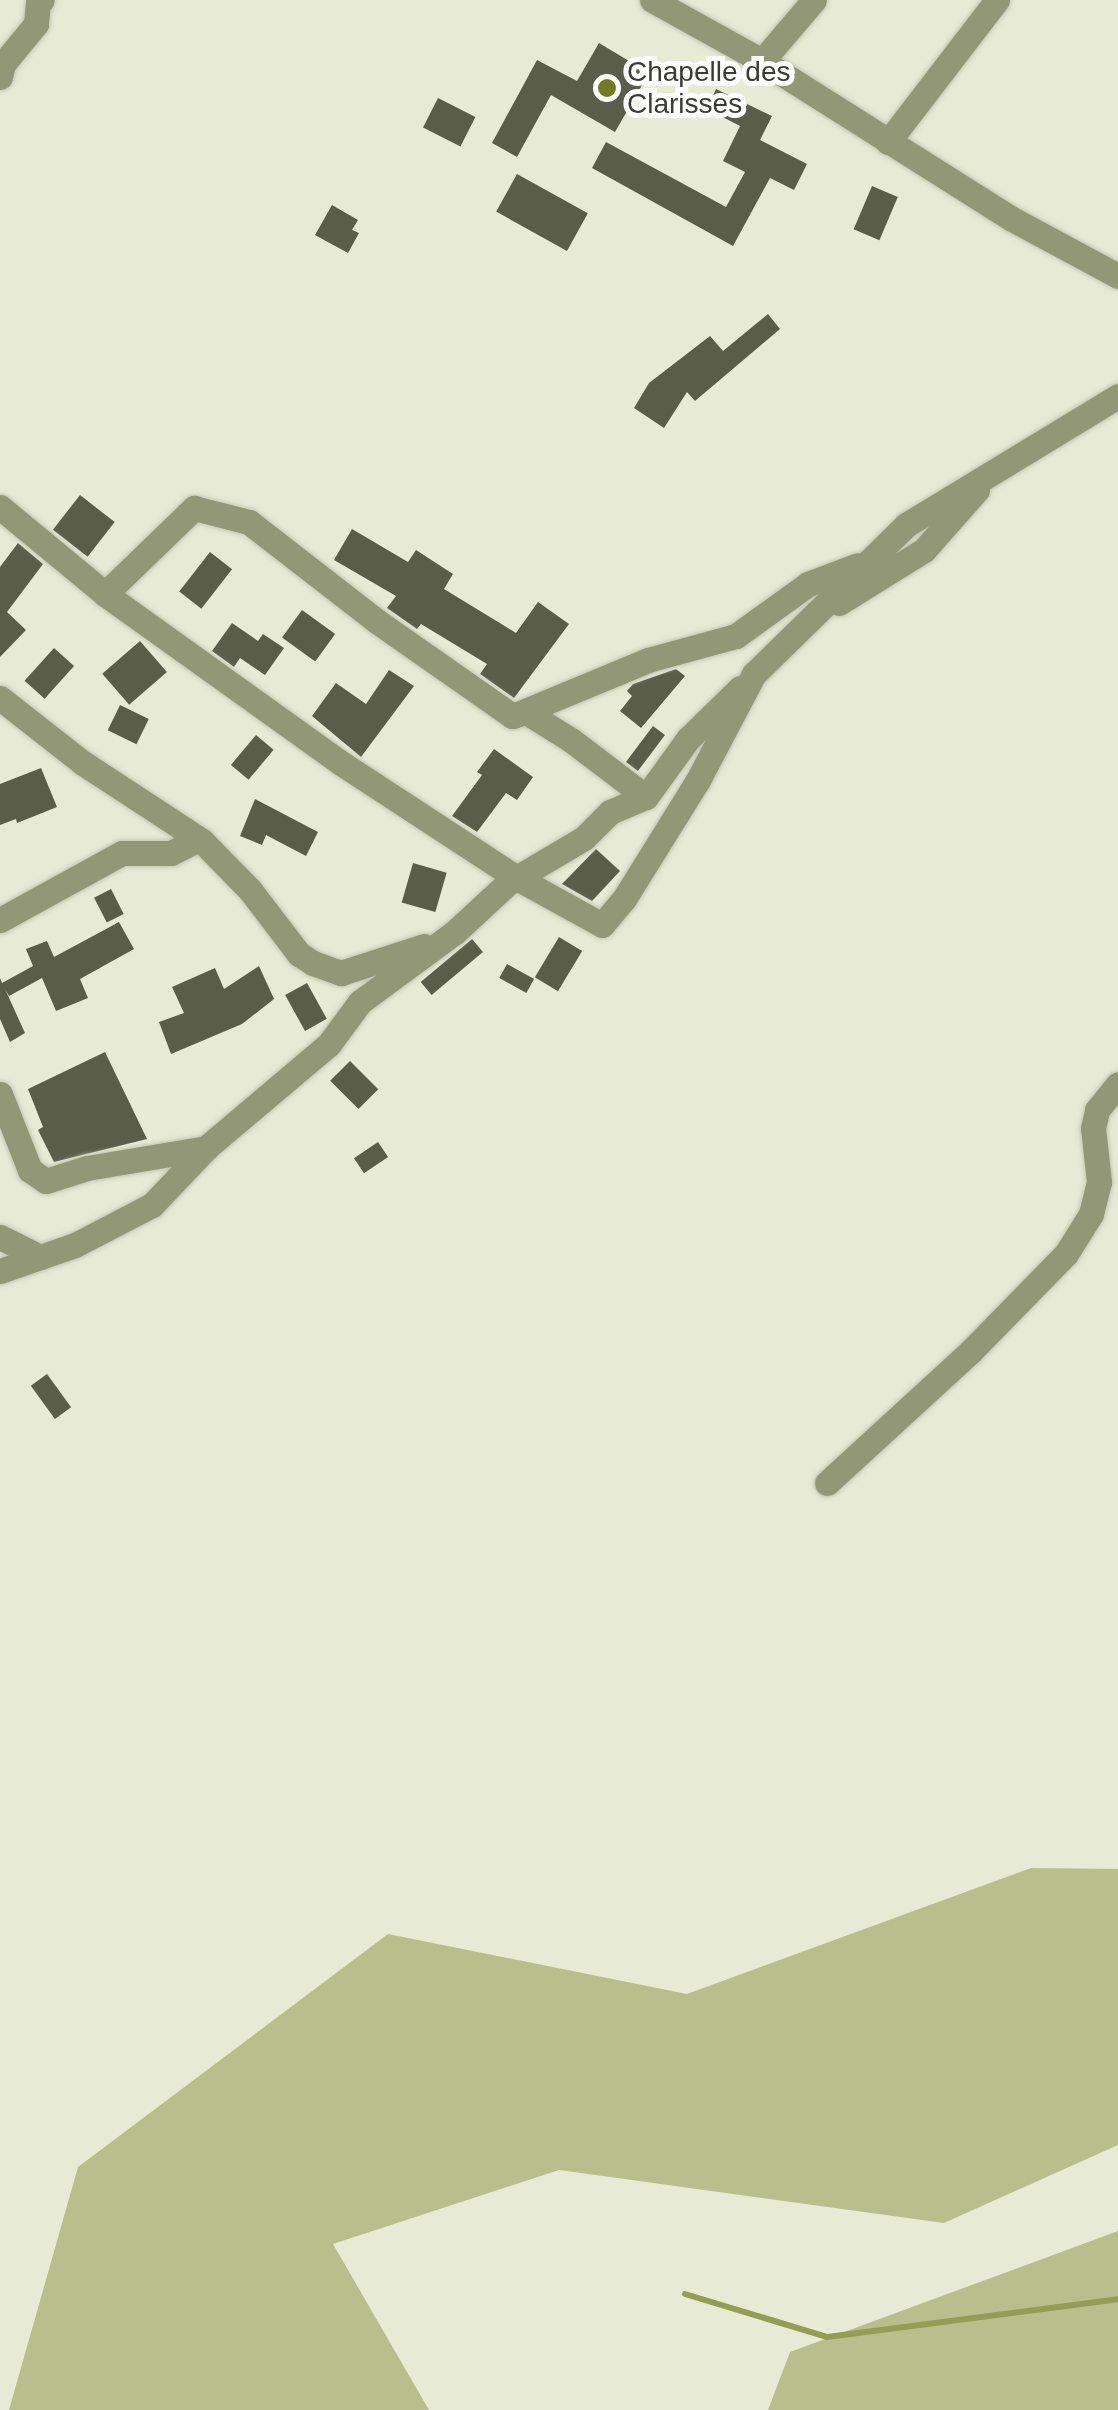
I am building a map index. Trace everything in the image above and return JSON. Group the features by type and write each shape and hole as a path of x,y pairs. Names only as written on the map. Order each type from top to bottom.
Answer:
{"street":[{"path":"652,0 762,62 1012,219 1118,276"},
{"path":"762,62 814,0"},
{"path":"888,142 997,0"},
{"path":"1,68 36,24 33,1"},
{"path":"0,1272 135,1216 206,1148 330,1044 360,1002 455,932 516,878 584,838 610,812 646,797 688,739 906,524 987,479 1118,396"},
{"path":"814,618 924,550 987,479"},
{"path":"0,508 105,594 340,763 516,878 596,925 606,922 698,780 754,674"},
{"path":"105,594 184,514 194,508 207,509 250,522 378,622 512,716"},
{"path":"512,716 648,660 736,636 808,584 863,563"},
{"path":"0,698 83,763 132,791 197,840 250,890 300,954 313,963 341,973 434,944"},
{"path":"512,716 526,712 572,740 646,797"},
{"path":"0,920 122,853 170,853 197,840"},
{"path":"827,1483 970,1352 1066,1254 1090,1214 1099,1182 1093,1128 1097,1110 1118,1084"},
{"path":"0,1094 30,1170 46,1180 87,1168 206,1148"},
{"path":"0,1237 40,1257"}],"green space":[{"path":"1031,1868 1118,1869 1118,2145 944,2223 559,2170 333,2244 429,2410 9,2410 78,2167 388,1934 687,1994"},
{"path":"1118,2231 1118,2410 768,2410 790,2352"}],"building":[{"path":"599,43 649,73 615,132 551,95 517,157 492,143 537,60 577,81"},
{"path":"716,89 772,116 760,140 807,164 794,190 770,178 733,246 592,168 606,142 726,207 745,172 723,161 740,126 707,109"},
{"path":"438,98 475,117 460,146 423,127"},
{"path":"517,174 588,213 567,251 496,212"},
{"path":"872,186 898,197 879,240 854,229"},
{"path":"332,205 358,220 352,230 359,233 348,253 315,235"},
{"path":"768,314 780,329 695,401 687,392 664,428 634,408 649,383 710,336 723,351"},
{"path":"80,495 115,522 88,557 53,530"},
{"path":"352,529 408,562 416,550 453,574 444,589 516,633 538,602 569,624 514,698 480,674 487,664 421,624 417,629 387,608 396,596 334,560"},
{"path":"18,543 43,564 7,612 26,630 0,657 0,567"},
{"path":"210,552 232,569 201,609 179,591"},
{"path":"302,610 335,634 315,662 282,638"},
{"path":"232,623 258,641 263,634 284,648 265,675 240,658 234,667 212,651"},
{"path":"140,641 167,672 129,705 102,674"},
{"path":"54,648 74,666 45,699 25,681"},
{"path":"676,669 685,676 641,728 620,711 632,696 627,691 633,684"},
{"path":"389,670 414,686 361,757 312,716 336,683 366,704"},
{"path":"120,705 149,719 136,744 108,730"},
{"path":"653,726 665,735 638,771 626,762"},
{"path":"256,735 274,750 249,780 231,765"},
{"path":"494,749 533,777 517,800 506,793 477,832 452,816 482,775 477,772"},
{"path":"41,768 57,807 17,823 16,819 0,825 0,784"},
{"path":"255,799 318,832 306,856 266,835 262,845 240,836"},
{"path":"596,849 620,871 592,901 562,884"},
{"path":"413,863 447,873 435,912 402,902"},
{"path":"111,889 124,914 107,923 94,898"},
{"path":"119,922 134,949 80,979 88,998 56,1011 42,978 9,996 5,989 25,1033 10,1042 0,1019 0,978 2,983 33,966 26,949 47,941 54,957"},
{"path":"559,937 582,951 558,991 535,977"},
{"path":"472,939 483,952 432,995 421,982"},
{"path":"507,964 534,979 526,993 499,978"},
{"path":"259,966 274,999 242,1024 171,1054 159,1022 184,1013 172,987 215,968 224,989"},
{"path":"307,983 327,1019 305,1031 285,995"},
{"path":"105,1052 147,1139 54,1162 38,1130 43,1127 28,1089"},
{"path":"350,1061 378,1089 358,1109 330,1081"},
{"path":"378,1142 388,1157 364,1173 354,1158"},
{"path":"47,1374 71,1407 55,1419 31,1386"}],"waterway":[{"path":"685,2294 827,2337 1118,2299"}],"place":[{"name":"Chapelle des Clarisses","path":"607,88"}]}
